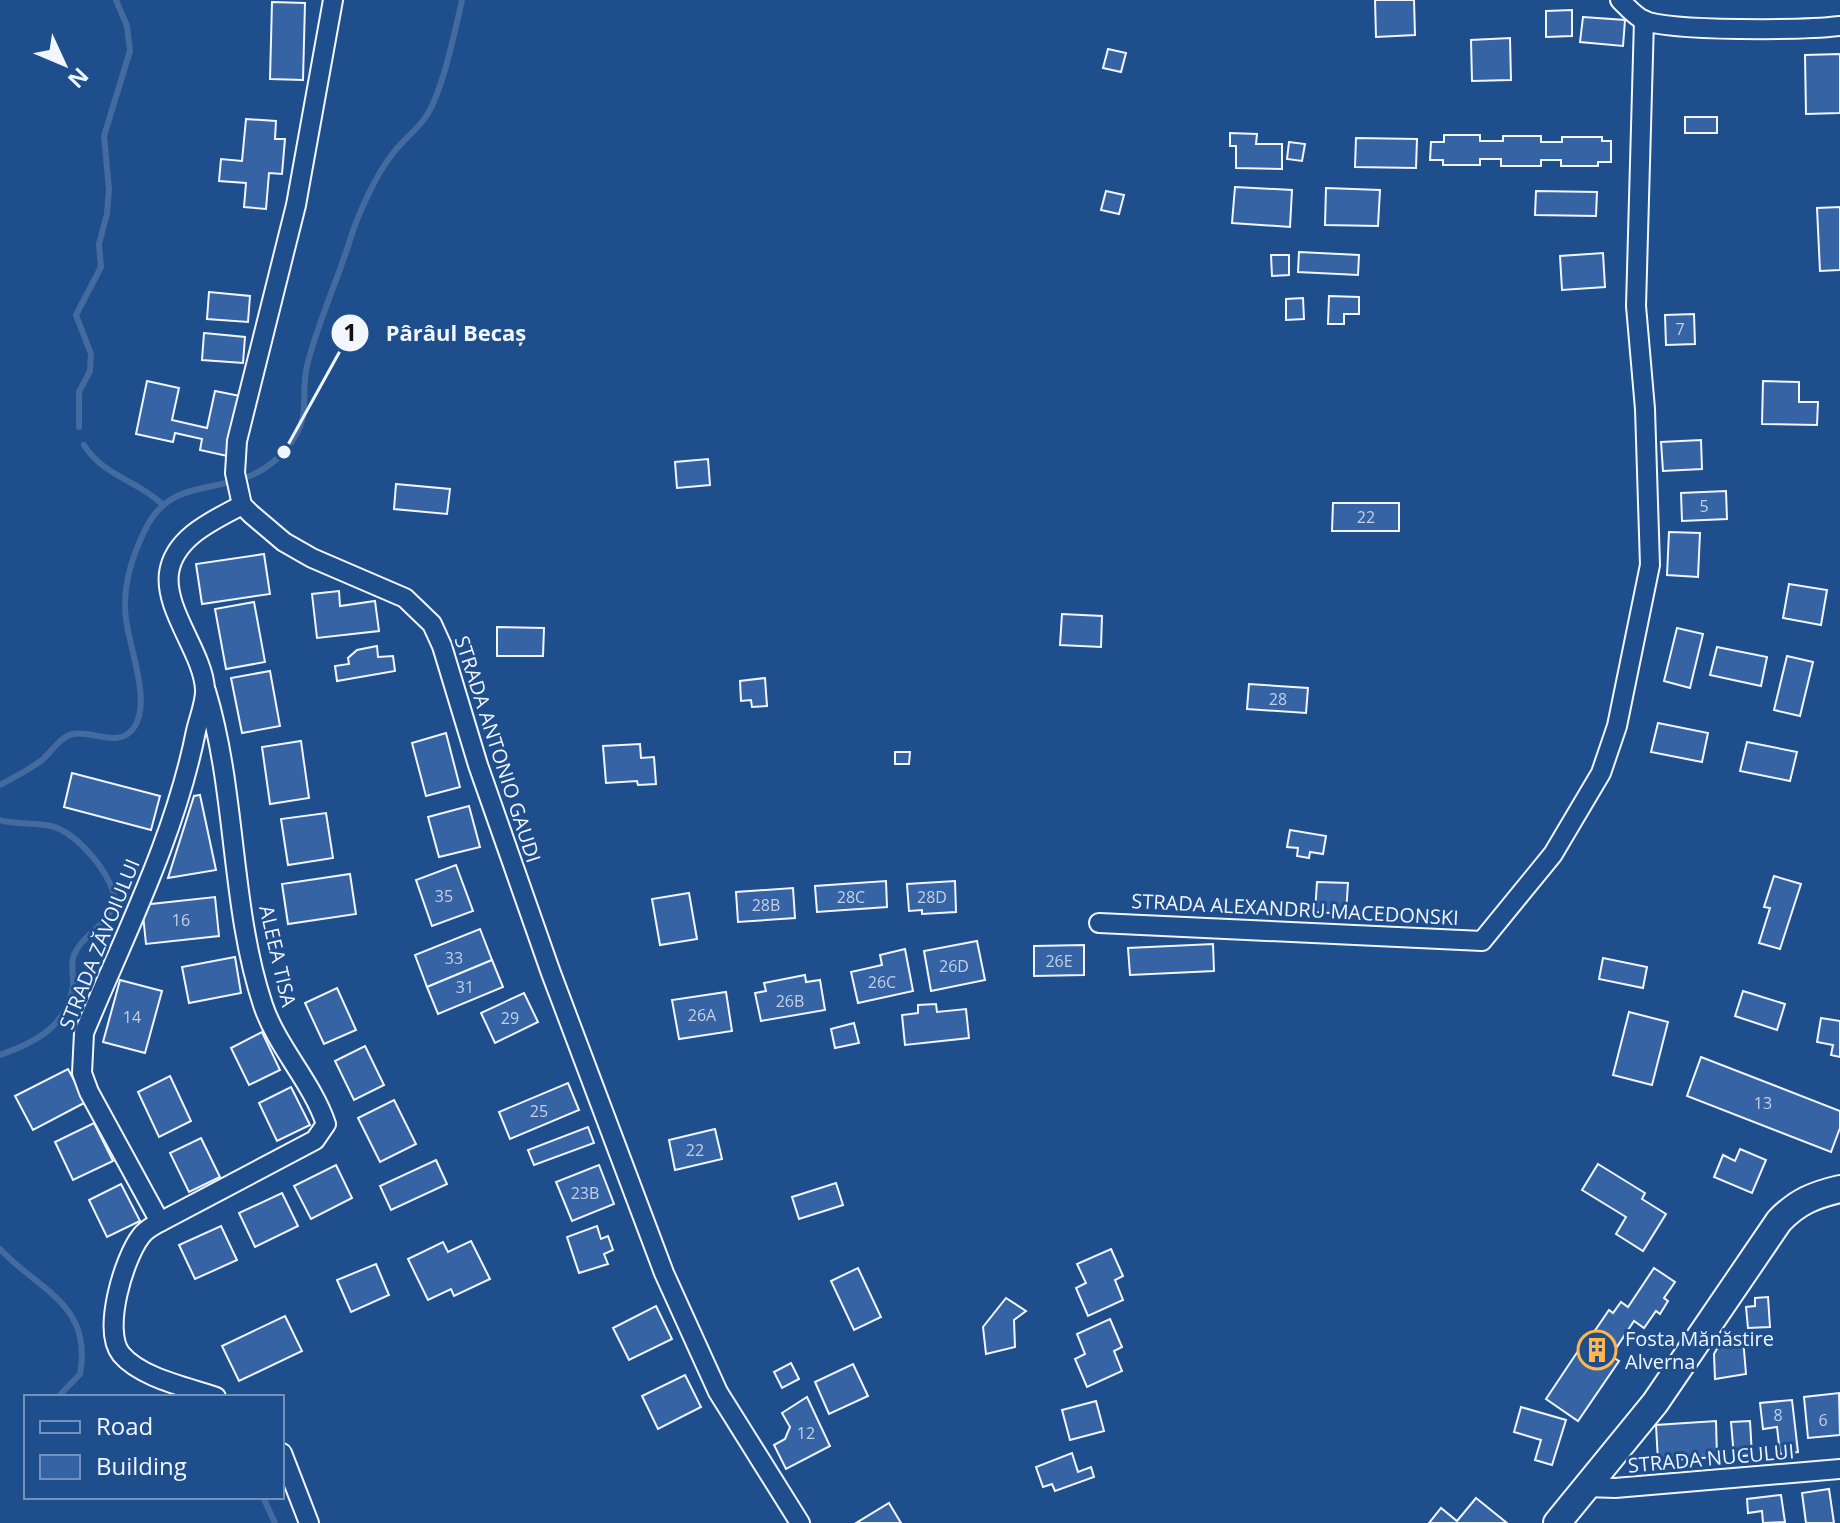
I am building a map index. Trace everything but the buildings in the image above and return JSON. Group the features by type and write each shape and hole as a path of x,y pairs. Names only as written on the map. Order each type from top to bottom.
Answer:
{"street":[{"path":"206,689 170,592 169,574 174,559 191,536 239,491 237,441 296,205 333,0"},
{"path":"1620,0 1644,20 1670,25 1796,30 1840,26"},
{"name":"STRADA ALEXANDRU MACEDONSKI","path":"1099,923 1482,941 1553,854 1576,818 1601,773 1617,726 1650,565 1645,409 1636,306 1644,20"},
{"name":"STRADA ANTONIO GAUDI","path":"239,491 284,542 328,566 384,586 405,598 432,624 551,973 664,1273 718,1392 800,1523"},
{"name":"STRADA ZĂVOIULUI","path":"160,1222 89,1092 80,1052 84,1033 170,825 192,752 206,689"},
{"name":"ALEEA TISA","path":"160,1222 315,1140 326,1124 263,1005 252,960 221,747 206,689"},
{"path":"1557,1523 1655,1403 1779,1221 1794,1206 1808,1198 1840,1189"},
{"path":"160,1222 144,1232 135,1244 115,1307 114,1339 121,1355 137,1367 211,1395"},
{"path":"284,1458 309,1523"},
{"name":"STRADA NUCULUI","path":"1586,1487 1624,1488 1840,1469"}],"waterway":[{"path":"79,427 79,392 90,371 91,354 76,315 101,267 99,244 107,214 109,189 104,136 130,51 127,26 116,0"},
{"path":"0,785 37,764 68,736 81,733 122,737 135,726 141,702 140,688 126,619 125,597 139,542 157,511 173,498 249,476 268,466 296,436 303,415 308,362 354,228 385,164 423,121 433,104 462,0"},
{"path":"84,445 110,471 162,504"},
{"path":"0,820 51,826 72,837 101,868 115,902 106,918 74,955 70,1000 56,1023 36,1039 0,1055"},
{"path":"0,1249 60,1301 78,1331 82,1350 80,1374 60,1395"},
{"path":"264,1499 275,1523"}],"place":[{"name":"Pârâul Becaș","path":"284,452"},
{"name":"Fosta Mănăstire Alverna","path":"1597,1350"}]}
